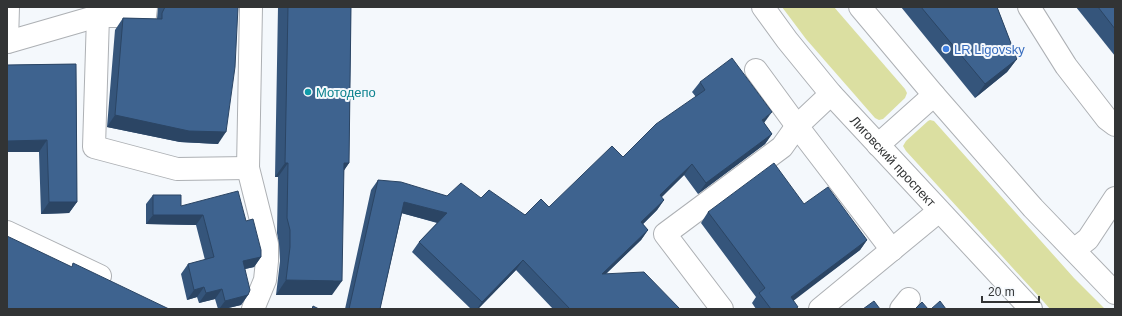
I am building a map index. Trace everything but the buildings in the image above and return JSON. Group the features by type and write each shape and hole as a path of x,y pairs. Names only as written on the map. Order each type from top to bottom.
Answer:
{"main road":[{"path":"8,7 7,42 98,16 145,16 146,7"},
{"path":"251,7 248,168 267,244 267,261 264,280 253,309"},
{"name":"Лиговский проспект","path":"763,7 787,40 831,94 1031,309"},
{"path":"860,7 934,95 1033,208 1115,293"},
{"path":"1029,7 1066,66 1107,119 1115,125"},
{"path":"98,16 94,147 177,169 248,168"},
{"path":"756,70 892,250"},
{"path":"722,309 665,234 782,147 797,126 831,94"},
{"path":"878,144 934,95"},
{"path":"1074,250 1088,238 1115,198"},
{"path":"820,309 939,211"},
{"path":"7,232 119,286"}],"green space":[{"path":"782,7 834,7 905,89 907,93 905,98 883,119 879,120 875,118 806,39"},
{"path":"930,120 934,121 1074,278 1105,309 1050,309 906,151 903,146 906,141"}],"place":[{"name":"LR Ligovsky","path":"946,49"},
{"name":"Мотодепо","path":"308,92"}]}
